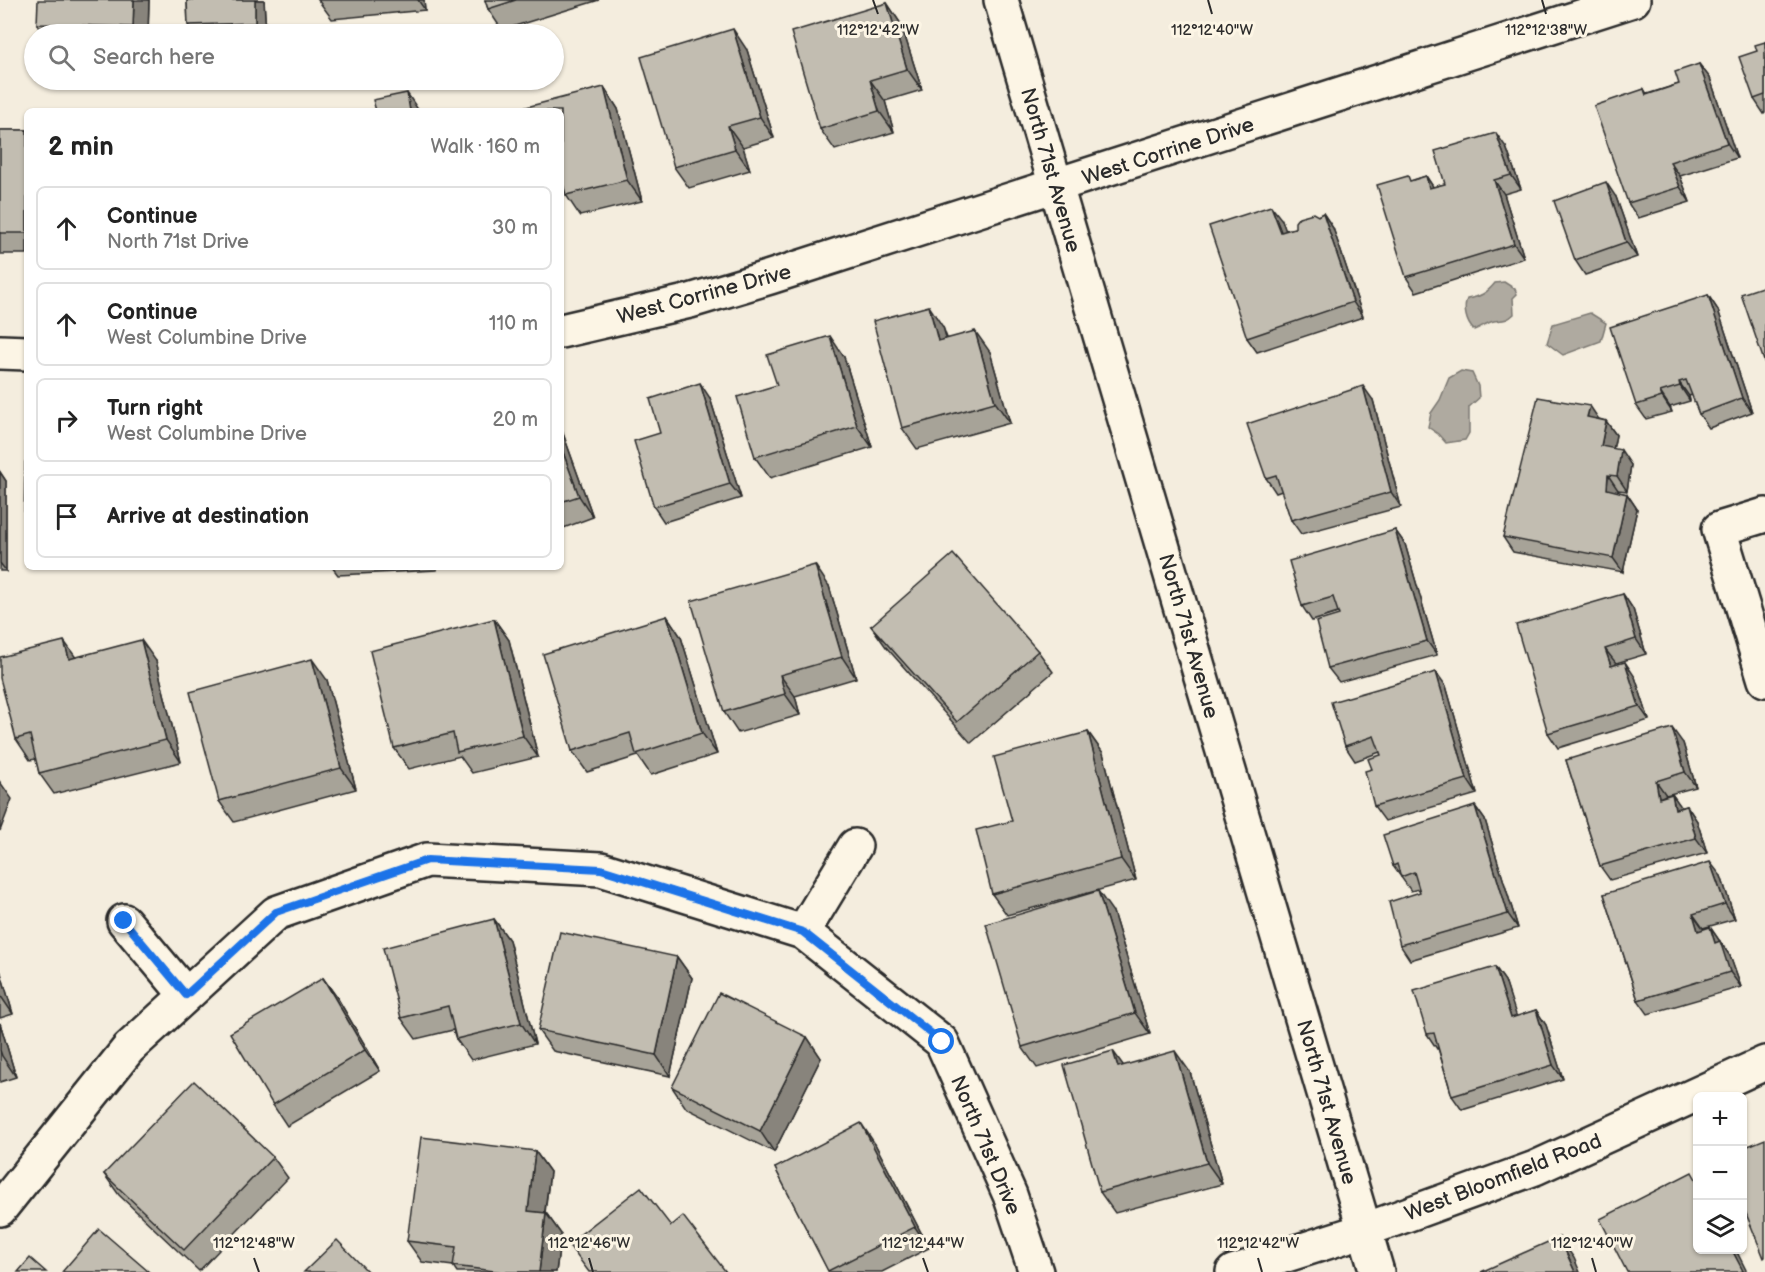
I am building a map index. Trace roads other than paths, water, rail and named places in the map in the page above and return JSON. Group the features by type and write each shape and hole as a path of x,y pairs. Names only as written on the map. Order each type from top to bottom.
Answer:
{"street":[{"name":"North 71st Avenue","path":"1001,0 1377,1272"},
{"name":"West Corrine Drive","path":"564,330 690,301 1056,187 1633,0"},
{"path":"0,352 24,352"},
{"path":"1765,515 1719,529 1765,680"},
{"path":"0,1209 129,1048 276,912 427,860 601,869 803,932 855,846"},
{"path":"124,921 186,995"},
{"name":"North 71st Drive","path":"803,932 942,1042 1010,1195 1036,1272"},
{"name":"West Bloomfield Road","path":"1233,1272 1365,1230 1535,1168 1765,1063"}]}
